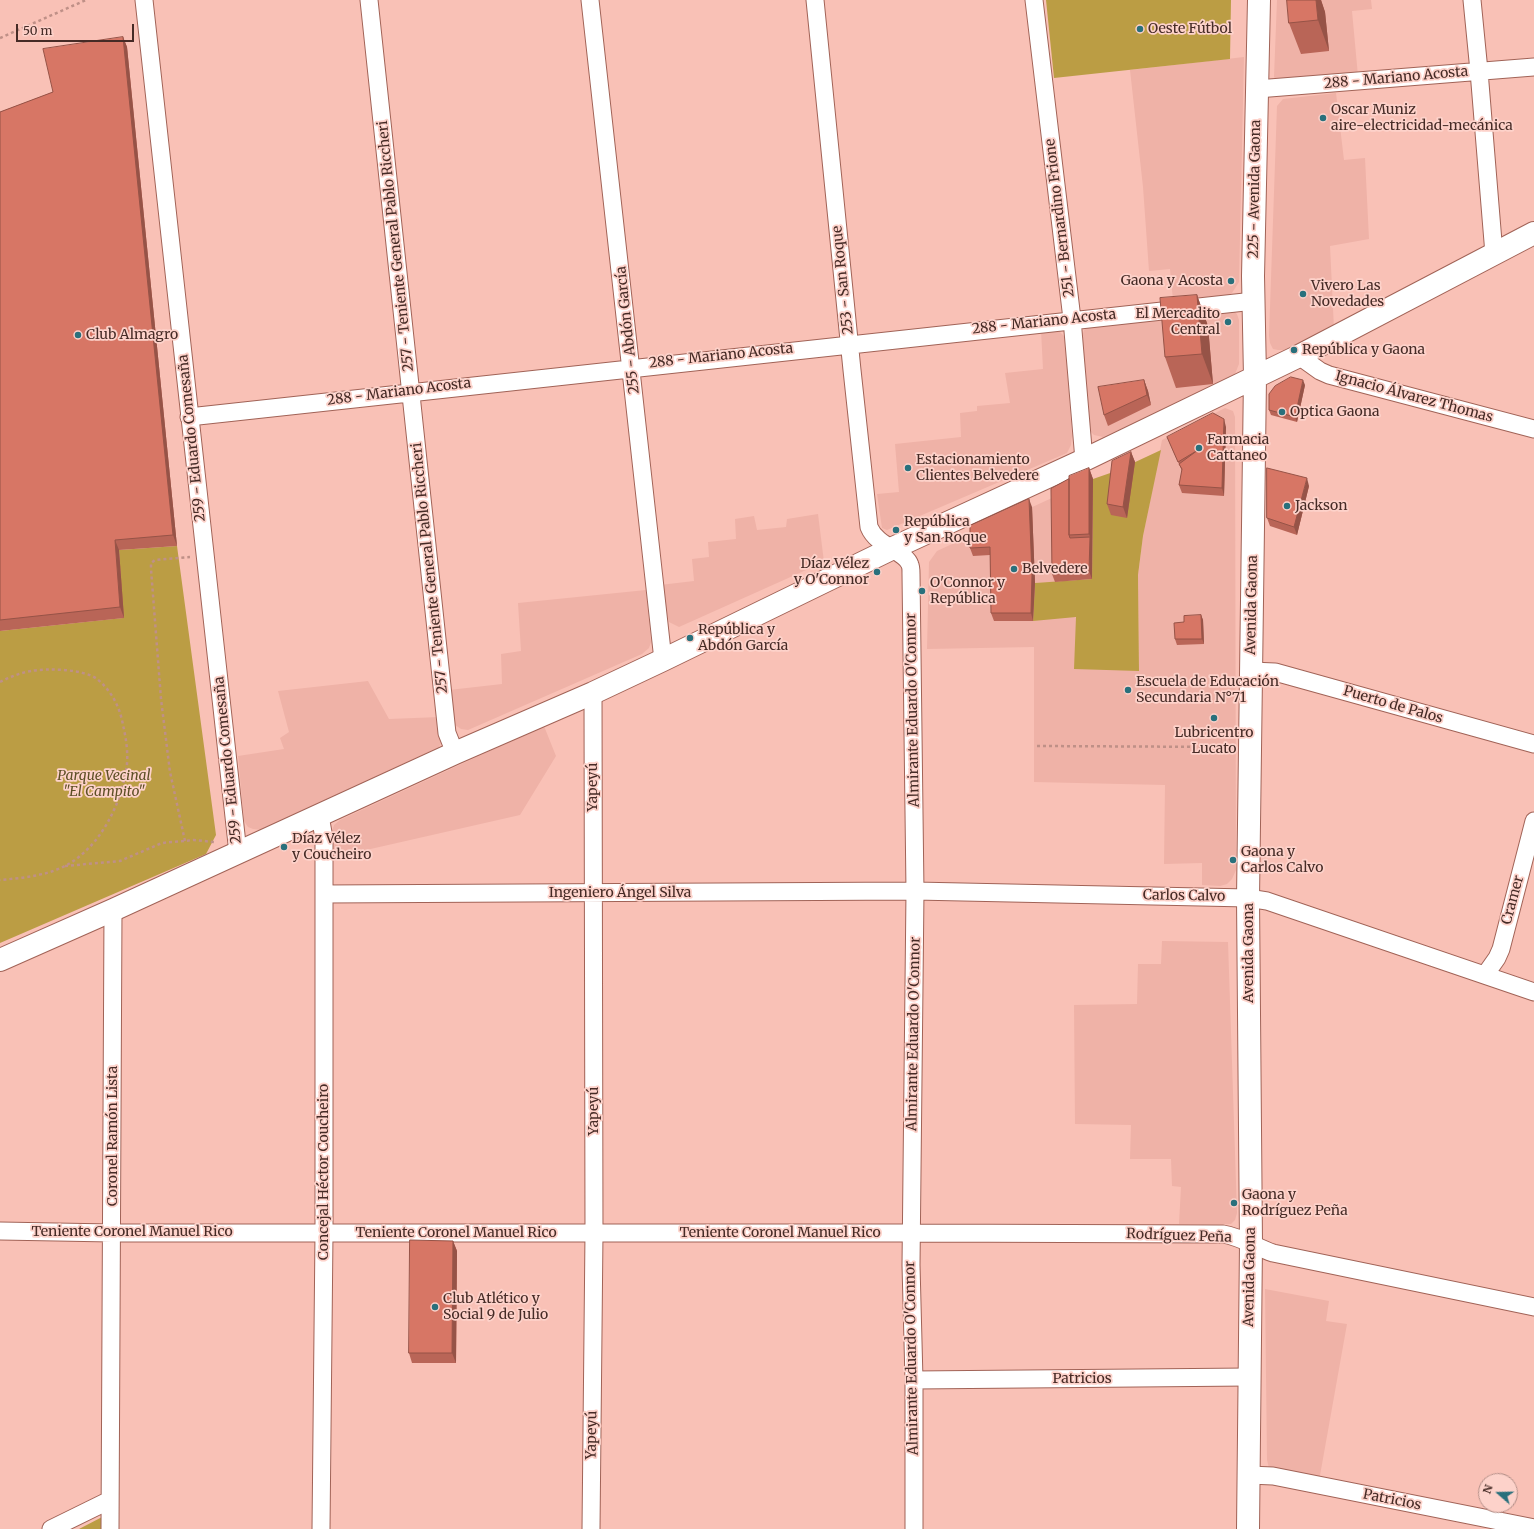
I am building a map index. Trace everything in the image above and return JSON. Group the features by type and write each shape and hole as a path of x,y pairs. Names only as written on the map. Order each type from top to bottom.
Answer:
{"main road":[{"name":"225 - Avenida Gaona","path":"1255,377 1254,300 1259,0"},
{"path":"0,960 320,816 455,753 593,693 664,660 892,549 1084,460 1299,356 1534,232"},
{"name":"Avenida Gaona","path":"1248,1529 1251,1244 1248,898 1255,377"},
{"path":"0,956 24,949"}],"street":[{"name":"259 - Eduardo Comesaña","path":"144,0 204,556 238,853"},
{"name":"257 - Teniente General Pablo Riccheri","path":"370,0 448,733 455,753"},
{"name":"255 - Abdón García","path":"590,0 664,660"},
{"name":"253 - San Roque","path":"815,0 869,527 878,541 892,549"},
{"name":"251 - Bernardino Frione","path":"1034,0 1072,319 1084,460"},
{"path":"1472,0 1494,254"},
{"name":"288 - Mariano Acosta","path":"1257,89 1534,67"},
{"name":"288 - Mariano Acosta","path":"189,417 849,342 1254,300"},
{"name":"Ignacio Álvarez Thomas","path":"1299,356 1320,371 1329,375 1534,429"},
{"name":"Almirante Eduardo O'Connor","path":"892,549 903,555 910,563 911,574 915,891 911,1233 914,1380 914,1529"},
{"name":"Puerto de Palos","path":"1251,671 1275,672 1534,744"},
{"name":"Yapeyú","path":"591,1529 594,1233 593,693"},
{"name":"Concejal Héctor Coucheiro","path":"320,816 324,838 324,1233 321,1529"},
{"name":"Cramer","path":"1485,975 1497,958 1501,949 1534,821"},
{"name":"Ingeniero Ángel Silva","path":"324,894 593,894 915,891"},
{"name":"Carlos Calvo","path":"915,891 1248,898 1267,901 1534,992"},
{"name":"Coronel Ramón Lista","path":"110,1529 113,910"},
{"name":"Teniente Coronel Manuel Rico","path":"0,1231 112,1233 911,1233"},
{"name":"Rodríguez Peña","path":"911,1233 1223,1234 1242,1239 1273,1253 1534,1306"},
{"name":"Patricios","path":"914,1380 1249,1377"},
{"name":"Patricios","path":"1249,1475 1273,1476 1534,1528"},
{"path":"51,1529 110,1500"}],"path":[{"path":"0,38 86,0"},
{"path":"185,841 168,757 161,699 151,563 155,560 204,556"},
{"path":"0,682 33,670 77,672 96,678 108,689 117,705 127,740 127,762 124,783 117,804 106,824 92,844 79,857 65,866 29,877 0,880"},
{"path":"1037,746 1234,746"},
{"path":"65,866 120,861 162,843 194,840 218,843"}],"shaded area":[{"path":"1277,0 1371,0 1372,9 1352,11 1358,76 1278,82 1274,77"},
{"path":"1244,57 1239,282 1232,293 1228,295 1173,300 1170,269 1149,271 1143,187 1130,70"},
{"path":"1336,93 1344,160 1365,158 1369,239 1330,246 1334,329 1284,350 1273,349 1269,336 1277,106 1283,99"},
{"path":"1231,309 1237,314 1239,320 1239,364 1233,379 1103,437 1094,435 1091,432 1080,344 1084,330 1090,326"},
{"path":"1041,330 1060,332 1065,337 1072,436 1071,445 1067,453 887,530 882,528 877,494 899,492 895,444 961,437 960,413 977,411 977,406 1010,403 1005,373 1043,369"},
{"path":"1225,408 1233,411 1235,417 1236,870 1232,879 1227,884 1220,886 1202,885 1202,863 1164,864 1165,785 1034,782 1034,647 927,649 929,562 937,551 1054,497 1055,582 1035,583 1139,671 1138,575 1143,536 1162,440"},
{"path":"818,514 824,562 679,627 669,622 660,585 694,581 692,559 709,557 708,542 736,539 735,519 754,516 757,530 786,527 787,519"},
{"path":"646,590 651,642 649,648 642,654 468,730 461,729 455,725 453,721 449,690 502,684 501,654 521,651 518,603"},
{"path":"368,681 389,719 440,717 442,741 439,747 262,830 248,827 244,821 238,756 284,749 280,738 289,732 278,691"},
{"path":"544,726 556,756 520,815 331,858 332,831 334,825 340,820"},
{"path":"1162,941 1228,942 1237,1213 1235,1220 1231,1224 1179,1224 1181,1187 1172,1186 1171,1159 1130,1159 1131,1125 1075,1124 1074,1005 1137,1004 1138,964 1161,964"},
{"path":"1265,1289 1329,1301 1326,1321 1347,1324 1319,1481 1269,1468 1267,1460"}],"green space":[{"name":"Oeste Fútbol","path":"1046,0 1231,0 1230,59 1054,78"},
{"path":"1161,450 1143,536 1138,575 1139,671 1074,669 1076,617 1033,621 1035,583 1092,579 1093,479 1116,471"},
{"name":"Parque Vecinal \"El Campito\"","path":"177,546 216,835 206,854 0,943 0,631 123,618 119,550"},
{"path":"106,1515 105,1529 79,1529"}],"building":[{"path":"1287,0 1316,0 1318,20 1289,23"},
{"name":"Club Almagro","path":"123,37 173,535 115,540 120,607 0,620 0,112 53,92 43,49"},
{"path":"1197,295 1202,354 1165,357 1160,298"},
{"path":"1291,377 1303,380 1295,417 1269,410 1269,394 1275,386"},
{"path":"1144,380 1147,395 1104,415 1098,387"},
{"path":"1213,413 1224,419 1222,488 1179,485 1182,469 1179,464 1198,450 1178,462 1167,437"},
{"path":"1131,452 1123,507 1107,504 1112,461"},
{"path":"1089,468 1089,534 1069,535 1069,476"},
{"name":"Jackson","path":"1267,468 1307,478 1294,527 1267,518"},
{"path":"1069,479 1069,535 1070,538 1090,537 1089,571 1052,574 1051,489"},
{"name":"Belvedere","path":"1029,499 1032,575 1031,613 991,613 990,547 970,548 970,526"},
{"path":"1201,615 1202,639 1175,639 1174,623 1184,622 1184,616"},
{"name":"Club Atlético y Social 9 de Julio","path":"410,1240 453,1241 452,1353 409,1353"}],"place":[{"name":"Oeste Fútbol","path":"1140,29"},
{"name":"Oscar Muniz aire-electricidad-mecánica","path":"1323,118"},
{"name":"Gaona y Acosta","path":"1231,281"},
{"name":"Vivero Las Novedades","path":"1303,294"},
{"name":"El Mercadito Central","path":"1228,322"},
{"name":"Club Almagro","path":"78,335"},
{"name":"República y Gaona","path":"1294,350"},
{"name":"Optica Gaona","path":"1282,412"},
{"name":"Farmacia Cattaneo","path":"1199,448"},
{"name":"Estacionamiento Clientes Belvedere","path":"908,468"},
{"name":"Jackson","path":"1287,506"},
{"name":"República y San Roque","path":"896,530"},
{"name":"Belvedere","path":"1014,569"},
{"name":"Díaz Vélez y O'Connor","path":"877,572"},
{"name":"O'Connor y República","path":"922,591"},
{"name":"República y Abdón García","path":"690,638"},
{"name":"Escuela de Educación Secundaria N°71","path":"1128,690"},
{"name":"Lubricentro Lucato","path":"1214,718"},
{"name":"Díaz Vélez y Coucheiro","path":"284,847"},
{"name":"Gaona y Carlos Calvo","path":"1233,860"},
{"name":"Gaona y Rodríguez Peña","path":"1234,1203"},
{"name":"Club Atlético y Social 9 de Julio","path":"435,1307"}]}
